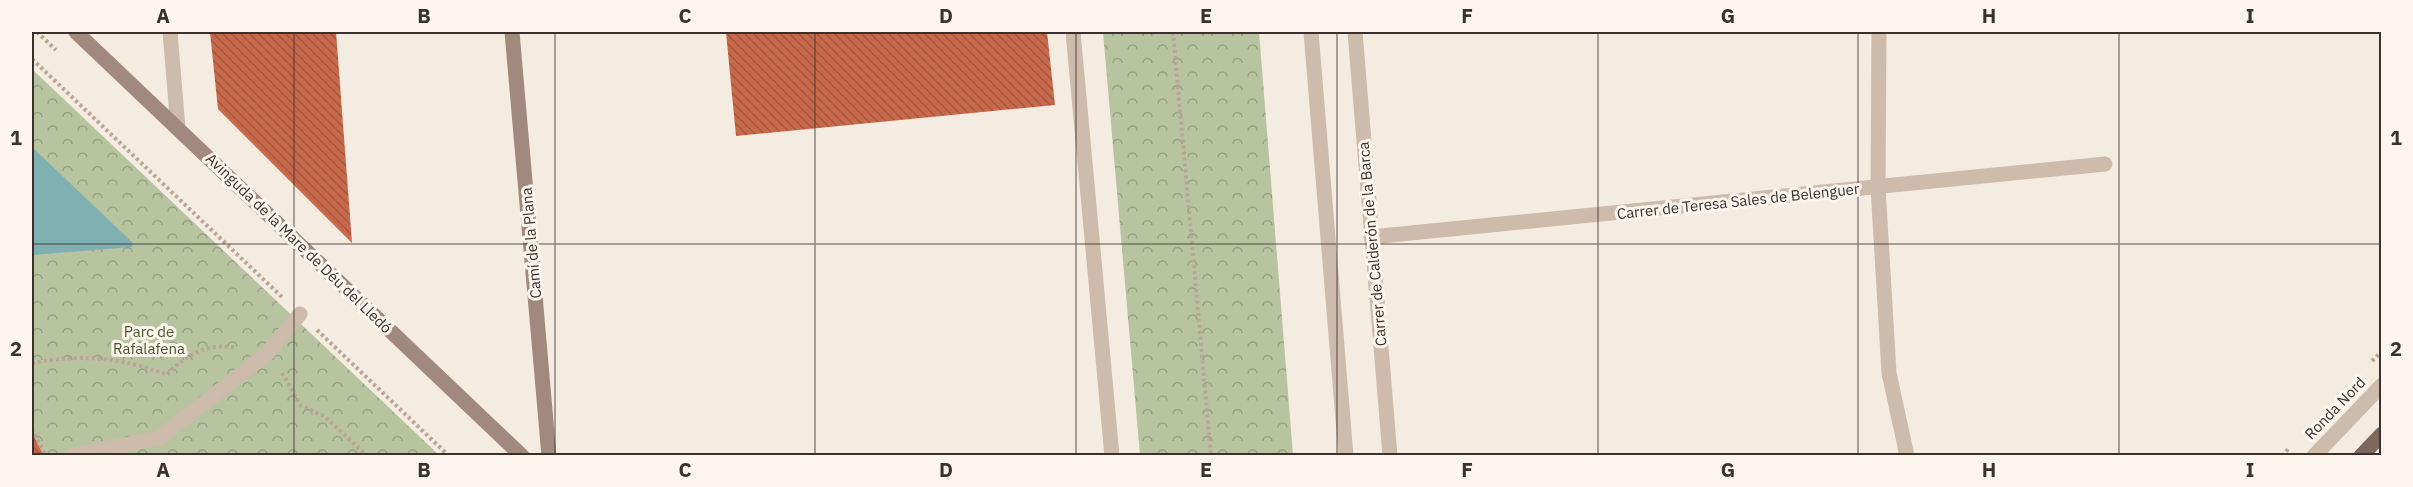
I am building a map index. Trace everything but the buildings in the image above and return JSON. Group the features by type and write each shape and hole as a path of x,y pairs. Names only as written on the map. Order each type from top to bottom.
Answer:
{"main road":[{"path":"2361,456 2382,434"}],"street":[{"name":"Avinguda de la Mare de Déu del Lledó","path":"76,32 522,456"},
{"path":"170,32 178,128"},
{"name":"Camí de la Plana","path":"512,32 549,456"},
{"path":"1073,32 1112,456"},
{"path":"1311,32 1346,456"},
{"name":"Carrer de Calderón de la Barca","path":"1355,32 1390,456"},
{"path":"1879,32 1878,187 1889,373 1907,456"},
{"name":"Carrer de Teresa Sales de Belenguer","path":"1371,237 2105,164"},
{"path":"72,455 159,438 267,354 300,314"},
{"name":"Ronda Nord","path":"2314,456 2382,385"}],"path":[{"path":"1173,32 1211,456"},
{"path":"32,59 449,456"},
{"path":"32,429 46,456"}],"green space":[{"path":"1103,32 1259,32 1293,455 1140,455"},
{"name":"Parc de Rafalafena","path":"32,69 439,455 32,455"}],"water":[{"path":"32,147 133,243 132,247 32,255"}]}
